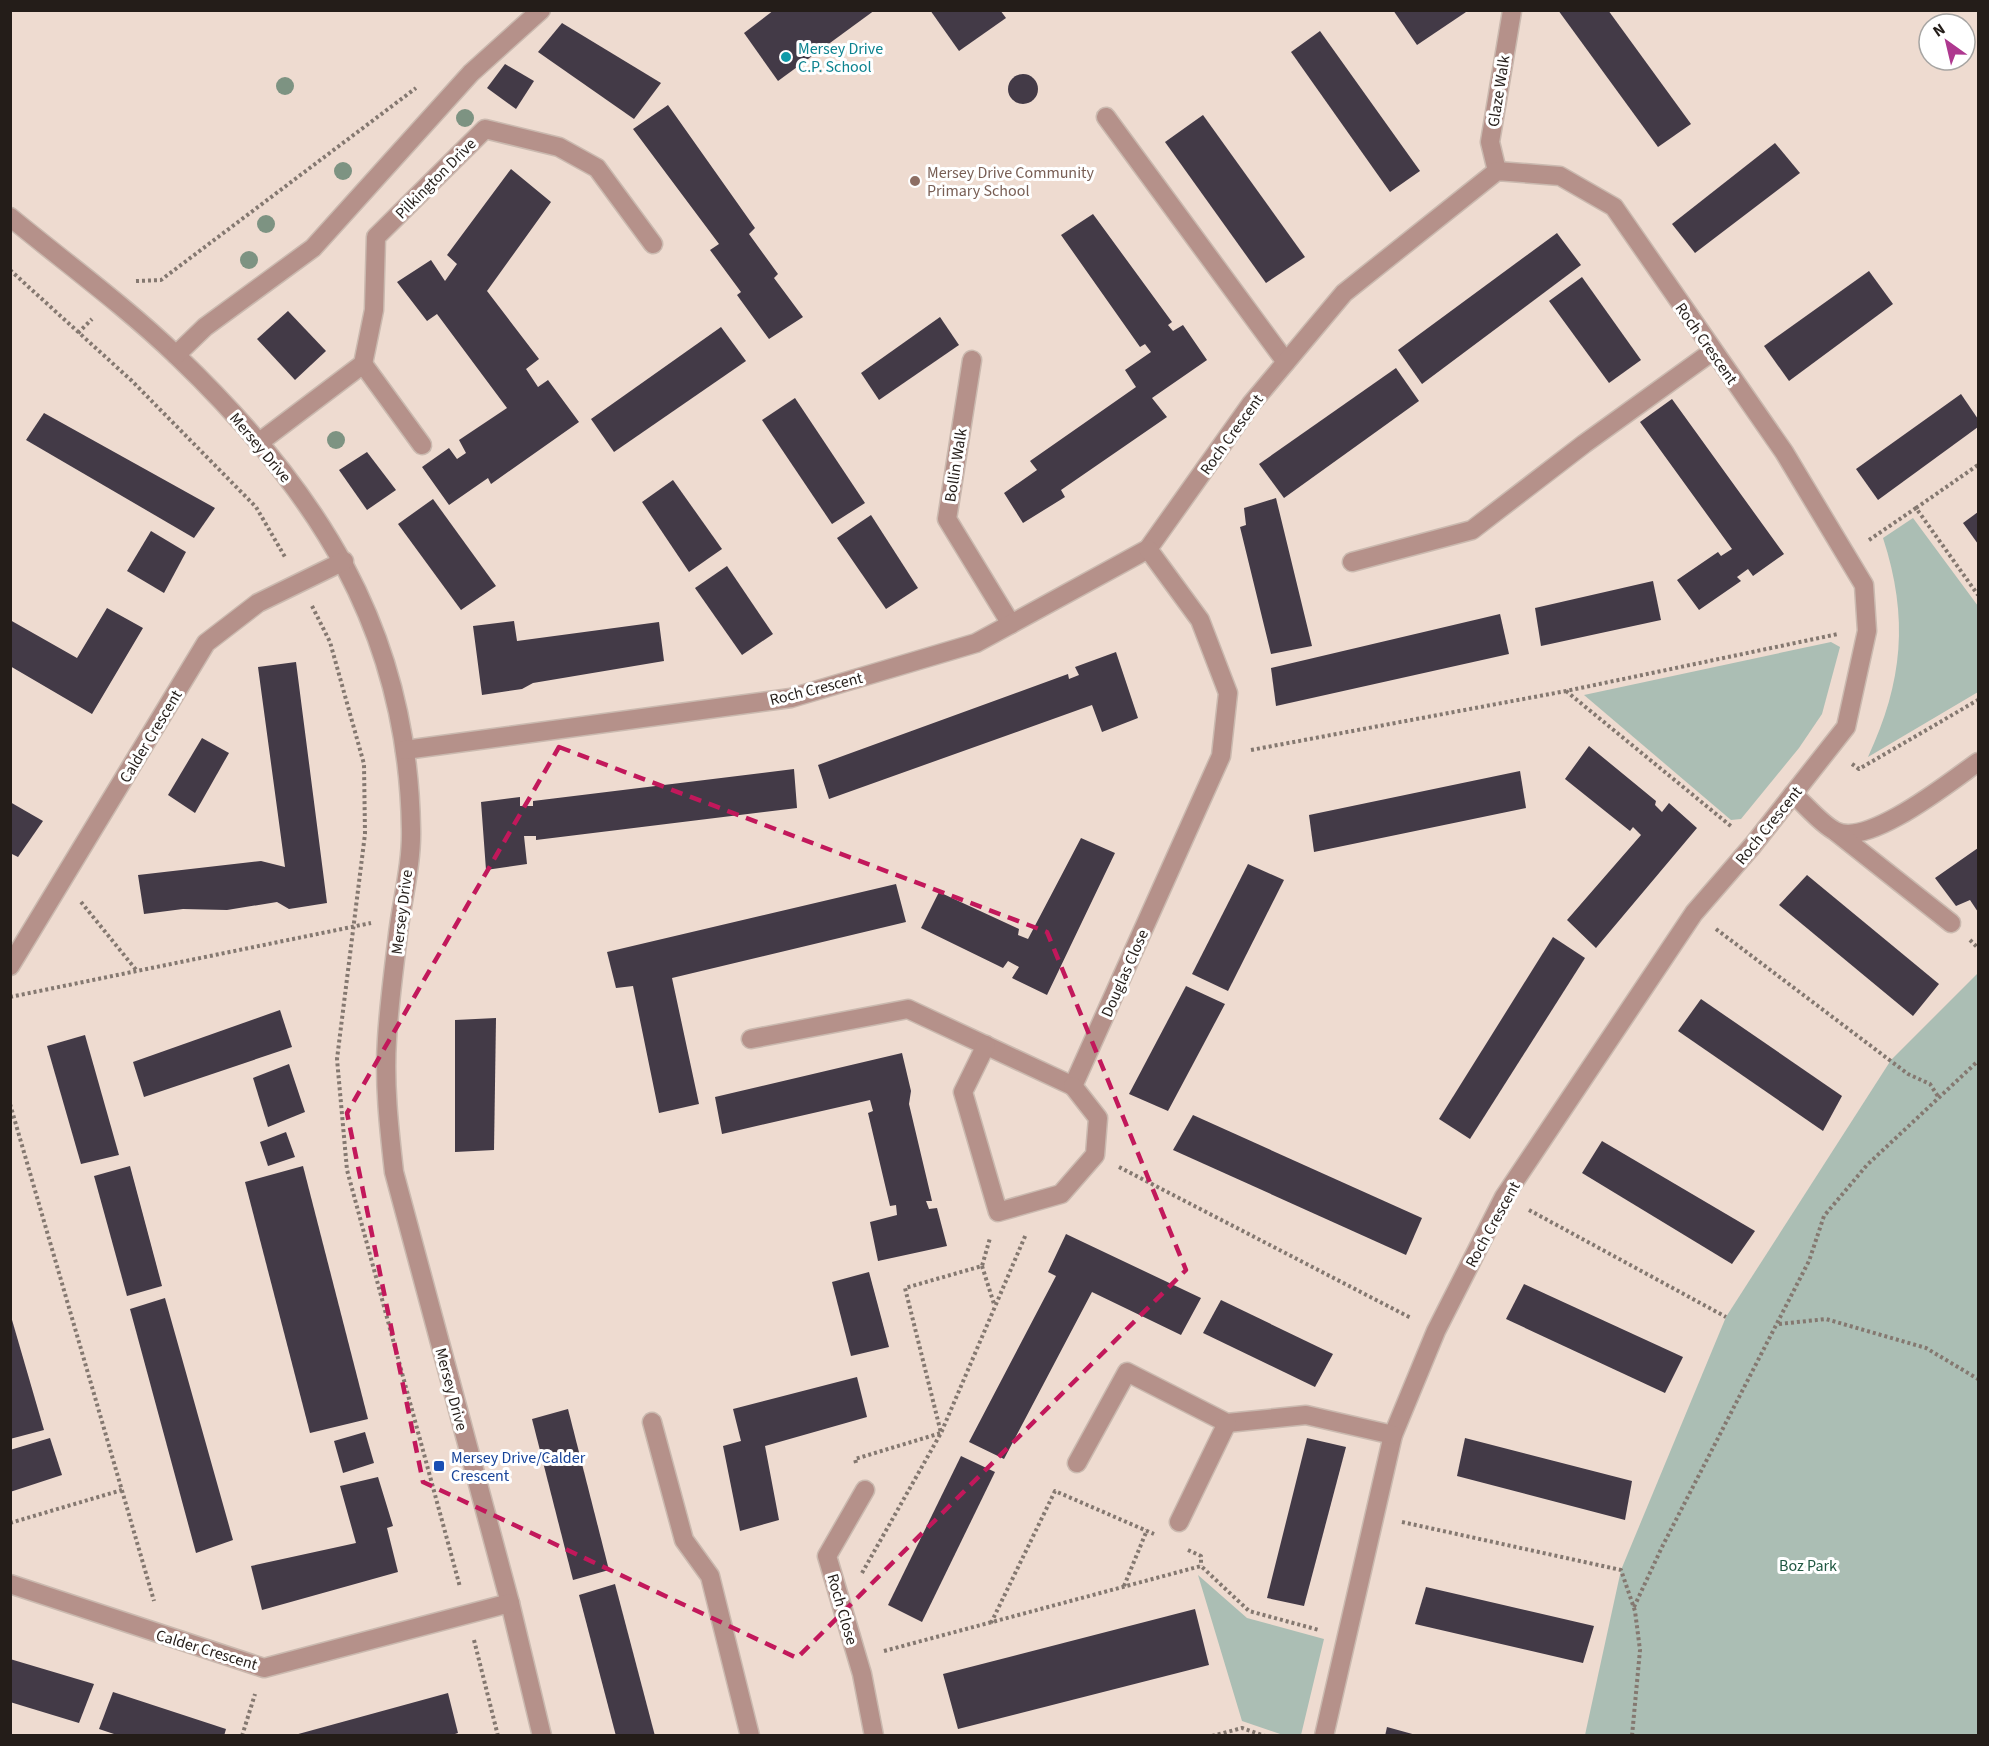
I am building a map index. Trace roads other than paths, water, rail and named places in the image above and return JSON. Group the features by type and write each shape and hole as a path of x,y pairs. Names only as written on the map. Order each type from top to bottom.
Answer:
{"street":[{"path":"176,355 205,327 313,248 471,73 541,10"},
{"name":"Glaze Walk","path":"1497,171 1490,142 1512,11"},
{"path":"1106,117 1286,362"},
{"name":"Pilkington Drive","path":"363,364 374,310 376,237 484,129 559,147 597,168 653,244"},
{"name":"Roch Crescent","path":"405,750 791,698 976,643 1148,549 1251,404 1344,293 1497,171 1560,176 1614,207 1784,452 1864,585 1867,632 1846,727 1753,845 1694,913 1504,1197 1436,1331 1393,1436 1324,1736"},
{"name":"Mersey Drive","path":"10,217 176,355 261,441 319,519 344,561 383,651 405,750 411,832 387,1041 388,1118 394,1172 510,1604 542,1736"},
{"path":"1352,562 1472,530 1584,444 1713,351"},
{"name":"Bollin Walk","path":"972,360 947,519 1011,624"},
{"path":"261,441 363,364 422,445"},
{"name":"Douglas Close","path":"1073,1086 1221,756 1228,693 1200,620 1148,549"},
{"name":"Calder Crescent","path":"10,966 206,643 258,603 344,561"},
{"path":"1836,832 1860,833 1890,821 1978,762"},
{"path":"1793,794 1836,832 1951,923"},
{"path":"751,1039 909,1009 986,1045 1073,1086 1098,1118 1095,1155 1061,1194 998,1212 963,1092 986,1045"},
{"path":"1077,1463 1127,1372 1227,1423 1306,1415 1393,1436"},
{"path":"652,1422 684,1540 710,1576 750,1736"},
{"path":"1179,1522 1227,1423"},
{"name":"Roch Close","path":"865,1490 827,1556 857,1657 874,1736"},
{"name":"Calder Crescent","path":"10,1584 164,1637 264,1668 510,1604"}],"place":[{"name":"Mersey Drive C.P. School","path":"786,57"},
{"name":"Mersey Drive Community Primary School","path":"915,181"},
{"name":"Mersey Drive/Calder Crescent","path":"439,1466"}],"park label":[{"name":"Boz Park","path":"1808,1565"}]}
